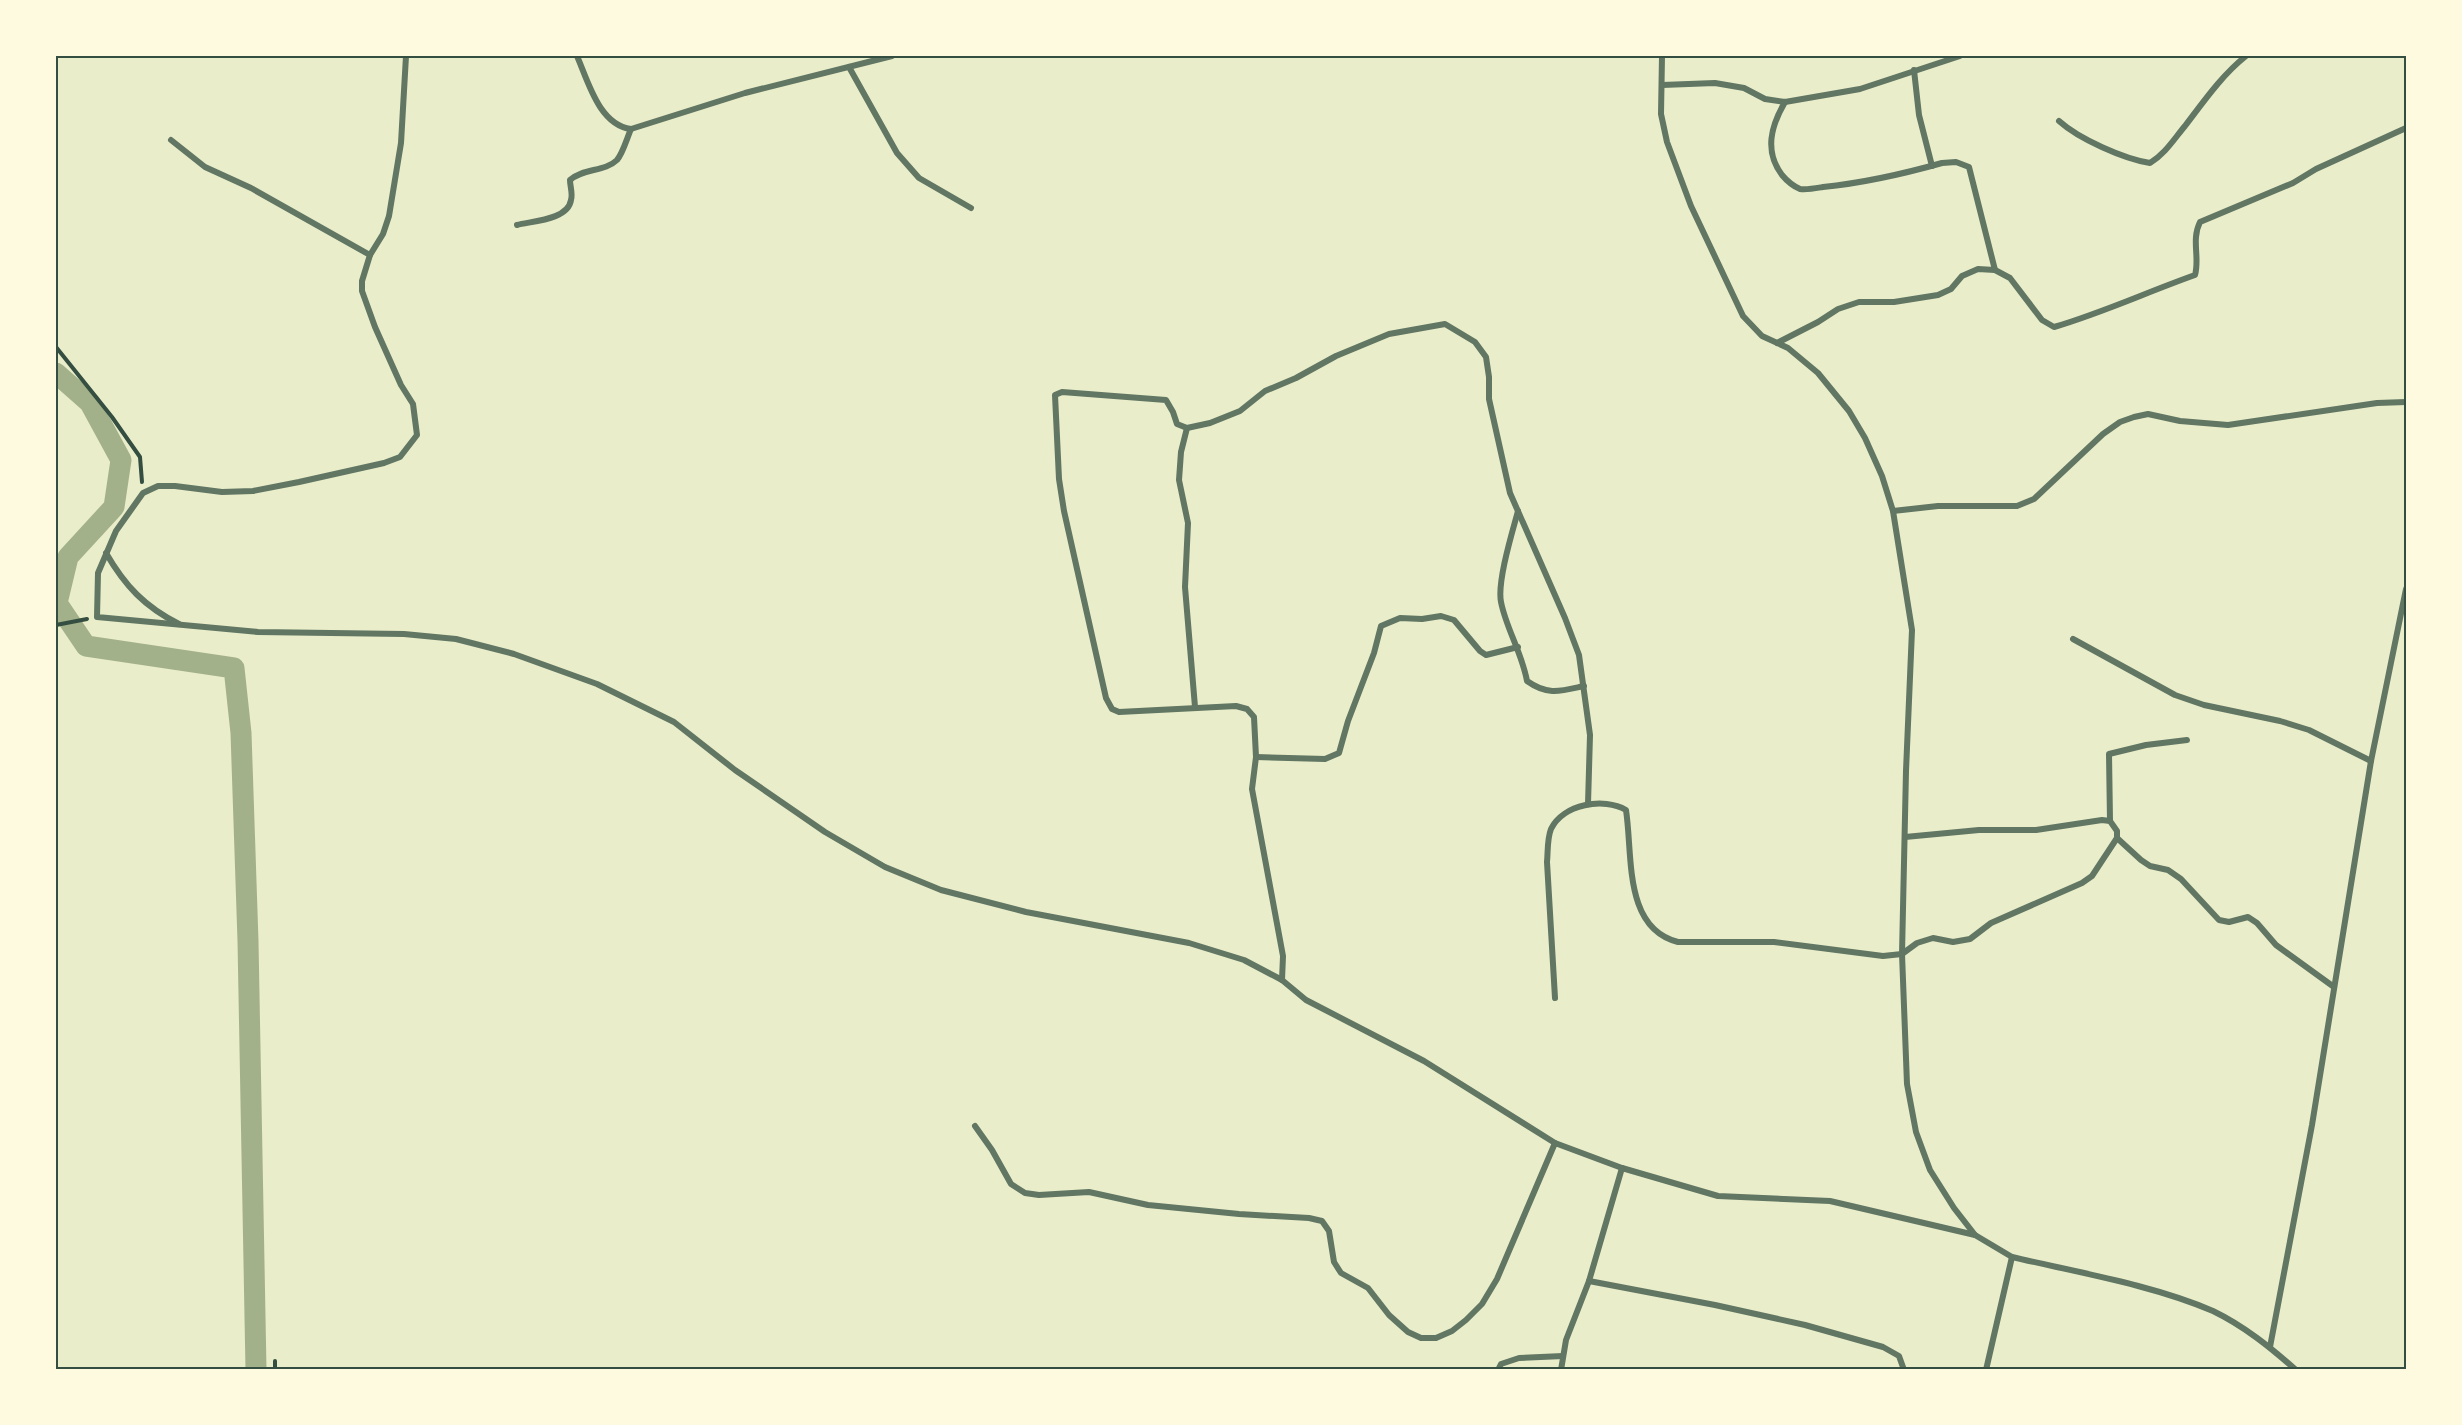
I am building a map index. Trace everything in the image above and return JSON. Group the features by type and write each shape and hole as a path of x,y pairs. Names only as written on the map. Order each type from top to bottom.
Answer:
{"street":[{"path":"406,56 400,142 389,216 383,234 370,255 362,280 364,301 401,385 413,404 417,435 400,457 384,463 253,491 222,492 158,486 143,493 116,531 98,573 97,617 258,632 404,634 456,639 525,658 597,684 674,722 735,770 825,832 885,867 941,890 1026,912 1189,943 1244,960 1282,980 1306,1000 1424,1061 1555,1143 1622,1168 1718,1196 1830,1201 1975,1235 2012,1257 2166,1295 2212,1311 2243,1328 2270,1347 2296,1370"},
{"path":"577,56 599,104 608,117 624,128 632,129 745,93 892,56"},
{"path":"1662,56 1661,114 1667,142 1691,206 1743,316 1762,336 1799,356 1818,373 1849,411 1865,438 1882,476 1893,511 1912,630 1902,954 1907,1084 1916,1132 1930,1170 1954,1208 1975,1235"},
{"path":"1662,85 1715,83 1744,88 1766,99 1785,102 1860,89 1960,56"},
{"path":"2059,121 2088,139 2123,155 2150,163 2159,157 2172,142 2220,80 2246,56"},
{"path":"849,68 897,153 919,178 971,208"},
{"path":"1914,70 1919,116 1932,166"},
{"path":"1785,102 1777,117 1770,141 1771,154 1787,182 1802,189 1845,184 1956,162 1969,167 1995,270"},
{"path":"1777,343 1838,309 1859,302 1894,302 1924,298 1951,289 1962,276 1978,268 1995,270 2010,278 2042,320 2054,327 2083,318 2195,276 2198,266 2195,231 2200,222 2293,183 2316,169 2406,128"},
{"path":"517,225 554,216 567,208 572,200 570,180 578,173 605,166 618,159 632,129"},
{"path":"171,140 206,167 261,194 370,255"},
{"path":"1282,980 1283,956 1252,789 1256,757 1254,717 1247,709 1236,706 1119,712 1112,709 1106,698 1064,511 1059,479 1055,395 1062,392 1079,392 1166,400 1177,424 1187,428 1210,423 1240,411 1265,391 1296,378 1335,356 1389,334 1444,324 1475,342 1486,357 1489,399 1510,493 1579,655 1590,735 1588,804"},
{"path":"1893,511 1938,506 2017,506 2034,499 2103,434 2120,422 2148,414 2198,423 2228,425 2377,403 2406,402"},
{"path":"1187,428 1181,452 1179,480 1188,523 1185,587 1195,707"},
{"path":"1518,511 1509,543 1501,602 1518,647 1527,681 1540,690 1558,692 1584,686"},
{"path":"106,553 120,577 138,598 159,614 185,626"},
{"path":"2270,1347 2312,1125 2371,761 2406,589"},
{"path":"1256,757 1325,759 1339,753 1348,721 1374,653 1381,626 1400,618 1422,619 1441,616 1454,620 1486,655 1518,647"},
{"path":"2073,639 2175,695 2204,705 2280,721 2309,730 2371,761"},
{"path":"1555,998 1547,862 1548,843 1551,830 1559,818 1588,804 1617,805 1626,810 1635,891 1642,916 1650,928 1664,939 1677,942 1774,942 1883,956 1902,954 1917,943 1933,938 1953,942 1970,939 1991,923 2043,899 2073,889 2092,876 2117,838 2117,831 2110,821 2109,754 2146,745 2187,740"},
{"path":"1905,837 1979,830 2036,830 2081,821 2110,821"},
{"path":"2117,838 2150,866 2168,870 2181,879 2219,920 2229,922 2248,917 2257,923 2276,945 2334,987"},
{"path":"975,1126 1011,1184 1025,1193 1039,1195 1089,1192 1148,1205 1322,1221 1329,1232 1334,1262 1341,1273 1368,1288 1389,1315 1408,1332 1421,1338 1436,1338 1452,1331 1482,1304 1497,1279 1555,1143"},
{"path":"1561,1370 1566,1340 1589,1281 1622,1168"},
{"path":"1986,1370 2012,1257"},
{"path":"1589,1281 1715,1305 1851,1337 1883,1347 1899,1356 1904,1370"},
{"path":"1498,1370 1501,1364 1519,1358 1563,1356"}],"path":[{"path":"56,346 112,417 140,457 143,493"},
{"path":"56,625 97,617"},
{"path":"275,1361 275,1370"}],"waterway":[{"path":"56,373 90,403 121,460 114,507 68,557 57,603 86,646 234,668 241,733 248,941 256,1370"}]}
